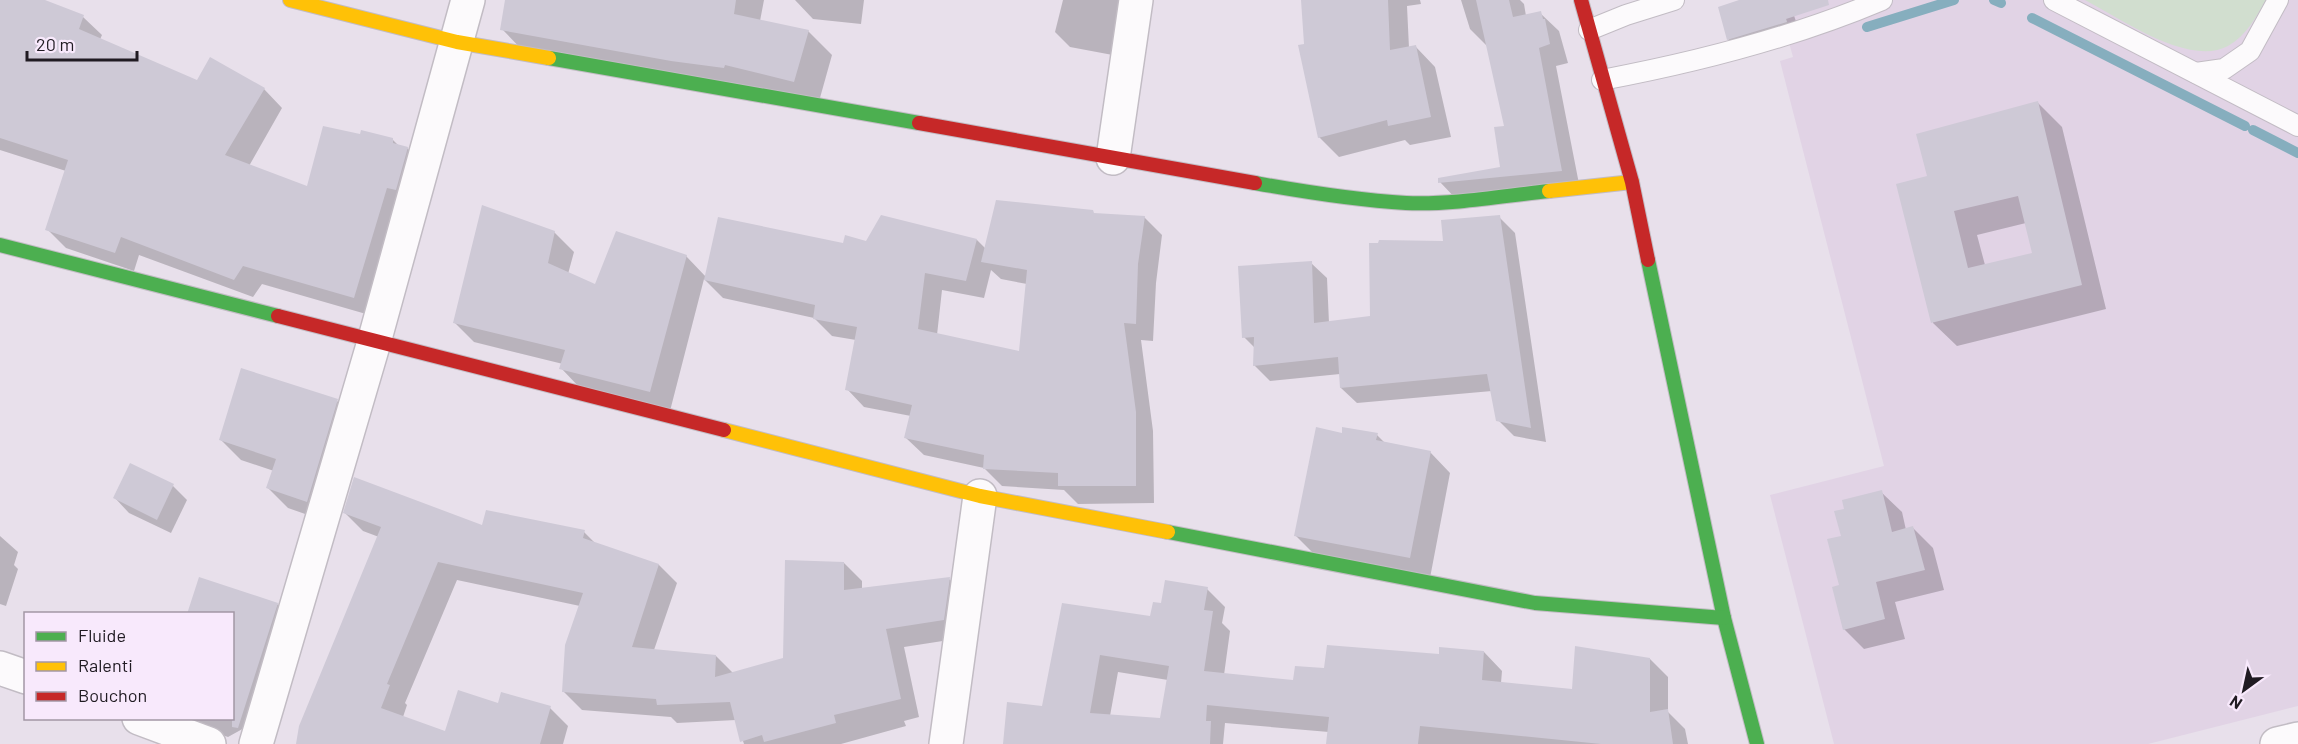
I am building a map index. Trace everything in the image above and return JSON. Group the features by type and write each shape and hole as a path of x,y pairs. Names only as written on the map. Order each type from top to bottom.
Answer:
{"street":[{"path":"290,0 457,42 1330,196 1408,203 1458,201 1632,182"},
{"path":"256,744 374,342 468,0"},
{"path":"1113,158 1136,0"},
{"path":"1581,0 1632,182 1724,618 1757,744"},
{"path":"0,245 980,496 1535,603 1724,618"},
{"path":"946,744 980,496"},
{"path":"0,668 24,677"},
{"path":"144,720 209,744"},
{"path":"2277,744 2298,739"}],"lane":[{"path":"1589,30 1626,15 1674,0"},
{"path":"1602,80 1733,52 1832,21 1882,0"},
{"path":"2054,0 2298,126"},
{"path":"2196,73 2224,69 2250,51 2278,0"}],"shaded area":[{"path":"1780,0 2298,0 2298,706 2148,744 1834,744 1770,495 1884,466 1780,61 1793,57 1786,32 1790,30"}],"green space":[{"path":"2085,0 2266,0 2250,26 2240,37 2228,46 2212,51 2175,46 2155,38"}],"building":[{"path":"0,0 45,0 84,15 79,29 197,80 210,57 265,88 225,155 307,186 323,126 360,134 361,130 393,138 393,143 408,147 396,190 387,188 354,298 243,266 234,280 121,237 115,253 45,230 68,160 0,138"},
{"path":"505,0 736,0 734,14 809,30 794,82 725,65 724,68 671,61 500,30"},
{"path":"1301,0 1388,0 1390,50 1416,45 1431,117 1388,126 1387,120 1318,138 1298,45 1304,44"},
{"path":"1476,0 1509,0 1513,17 1541,11 1550,44 1539,48 1562,171 1438,183 1438,178 1500,167 1494,127 1504,126"},
{"path":"1739,0 1828,0 1829,5 1786,19 1787,22 1727,40 1718,7"},
{"path":"2038,101 2082,285 1931,323 1896,184 1927,176 1916,134","holes":["2018,196 2032,253 1968,268 1954,211"]},
{"path":"996,200 1093,210 1094,213 1145,216 1138,264 1136,324 1124,323 1136,412 1136,486 1058,486 1058,473 983,469 984,455 904,438 912,405 845,390 857,327 813,319 815,305 704,280 718,217 843,243 845,235 866,241 881,215 977,239 966,281 925,273 918,329 1019,351 1027,270 981,262"},
{"path":"482,205 555,231 548,263 595,284 616,231 687,255 650,392 559,369 565,350 453,323"},
{"path":"1500,215 1531,428 1496,421 1487,374 1340,388 1338,357 1253,366 1254,337 1242,338 1238,266 1312,261 1314,323 1370,316 1369,243 1378,243 1379,240 1443,241 1441,220"},
{"path":"241,368 338,399 307,502 266,488 276,459 219,440"},
{"path":"1316,427 1342,433 1342,427 1378,433 1376,440 1431,451 1410,558 1294,536"},
{"path":"130,463 174,484 157,520 113,498"},
{"path":"354,477 482,525 486,510 585,530 583,538 659,564 632,647 716,655 715,677 783,658 785,560 844,562 844,590 950,577 944,620 886,629 901,699 834,715 836,723 764,742 762,735 740,742 730,702 657,705 656,699 562,692 565,645 583,593 438,562 387,684 390,685 381,708 445,731 458,690 498,703 501,692 551,706 540,744 296,744 299,726 381,527 343,513"},
{"path":"1882,490 1892,532 1913,526 1925,570 1876,582 1885,619 1843,630 1832,587 1839,585 1827,539 1841,536 1834,511 1844,509 1842,500"},
{"path":"199,577 278,603 238,728 232,727 232,720 234,720 234,612 188,612"},
{"path":"1165,580 1208,587 1204,610 1213,611 1204,671 1293,680 1295,666 1324,668 1327,645 1439,654 1439,647 1484,651 1482,680 1572,689 1575,646 1650,658 1650,712 1668,709 1673,744 1601,744 1420,726 1418,744 1326,744 1329,717 1207,705 1206,721 1211,721 1210,744 1003,744 1007,702 1042,706 1062,603 1150,616 1153,602 1161,603","holes":["1100,655 1169,666 1160,718 1090,713"]}],"waterway":[{"path":"1867,27 1954,0"},
{"path":"1994,0 2001,3"},
{"path":"2032,18 2245,126"},
{"path":"2253,130 2298,153"}],"traffic: fast":[{"path":"549,58 919,123"},
{"path":"1255,183 1330,195 1406,203 1460,201 1549,191"},
{"path":"0,245 278,316"},
{"path":"1648,260 1724,618 1757,744"},
{"path":"1168,532 1535,603 1724,618"}],"traffic: slow":[{"path":"290,0 457,42 549,58"},
{"path":"1549,191 1632,182"},
{"path":"724,430 980,496 1168,532"}],"traffic: jam":[{"path":"1581,0 1632,182 1648,260"},
{"path":"919,123 1255,183"},
{"path":"278,316 724,430"}]}
